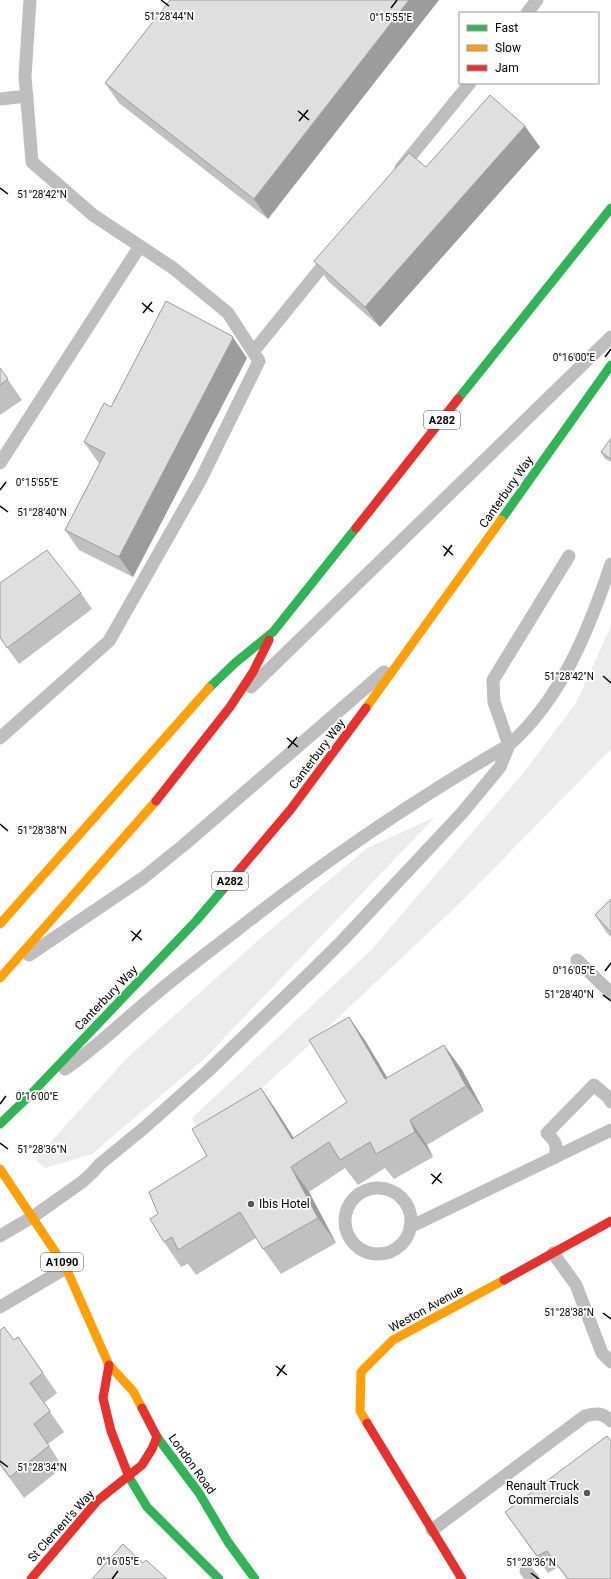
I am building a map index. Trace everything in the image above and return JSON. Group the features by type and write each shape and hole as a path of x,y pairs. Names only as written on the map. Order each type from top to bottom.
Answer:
{"main road":[{"name":"A282","path":"0,924 208,690 235,664 273,632 611,208"},
{"name":"Canterbury Way","path":"0,1124 31,1094 196,921 291,809 409,650 611,365"},
{"name":"A282","path":"0,978 158,798 230,707 253,672 273,632"},
{"name":"London Road","path":"0,1169 34,1216 66,1268 109,1365 133,1390 157,1437 199,1493 228,1542 255,1579"},
{"name":"Weston Avenue","path":"462,1579 360,1411 361,1372 393,1340 611,1221"},
{"path":"109,1365 103,1398 111,1431 129,1477 147,1507 219,1579"},
{"name":"St Clement's Way","path":"31,1579 97,1501 129,1477 142,1465 152,1449 157,1437"}],"lane":[{"path":"0,738 109,641 201,479 259,361 228,313 173,268 93,215 32,162 25,76 30,0"},
{"path":"528,12 537,0"},
{"path":"393,179 469,84"},
{"path":"0,99 27,96"},
{"path":"0,463 140,246"},
{"path":"253,352 338,247"},
{"path":"230,707 611,337"},
{"path":"0,1236 34,1216 82,1182 100,1164 144,1128 206,1072 342,941 472,801 500,767 509,745 494,702 493,680 569,556"},
{"path":"31,1094 84,1056 151,998 303,879 393,817 509,745 524,732 539,713 562,678 578,648 596,610 611,564"},
{"path":"10,967 143,878 186,844 409,650"},
{"path":"576,960 611,993"},
{"path":"554,1158 556,1152 556,1142 547,1133 594,1085 611,1102"},
{"path":"410,1227 410,1217 407,1206 391,1191 370,1189 360,1194 352,1202 346,1212 345,1223 353,1243 362,1250 371,1254 382,1254 392,1251 407,1237 410,1227 611,1130"},
{"path":"552,1253 576,1285 602,1353 611,1362"},
{"path":"0,1307 66,1268"},
{"path":"432,1530 585,1416 595,1413 606,1416 611,1421"}],"shaded area":[{"path":"611,626 611,749 463,900 307,1047 203,1141 192,1118 371,950 524,772 576,703"},
{"path":"435,817 204,1059 92,1154 45,1168 35,1159 127,1058 263,936 367,848"}],"building":[{"path":"170,0 409,0 254,199 105,83"},
{"path":"490,95 525,126 365,307 314,261 409,153 426,167"},
{"path":"166,301 232,336 233,338 119,557 65,530 105,453 84,442 104,403 111,407"},
{"path":"0,368 8,379 0,385"},
{"path":"611,438 611,459 601,452"},
{"path":"47,550 81,593 7,648 0,637 0,583"},
{"path":"611,899 611,932 595,915"},
{"path":"349,1017 385,1079 444,1045 466,1086 410,1120 415,1132 376,1154 370,1142 340,1160 329,1142 291,1167 318,1218 263,1249 240,1212 178,1250 172,1237 164,1242 150,1219 158,1214 149,1192 207,1156 192,1129 261,1088 292,1139 347,1102 309,1040"},
{"path":"4,1327 14,1340 18,1337 43,1373 30,1383 50,1411 34,1424 49,1446 10,1477 0,1464 0,1330"},
{"name":"Renault Truck Commercials","path":"607,1436 611,1441 611,1579 568,1579 547,1551 537,1556 505,1512"},
{"path":"123,1544 143,1563 146,1560 167,1579 92,1579"}],"traffic: fast":[{"path":"458,399 611,208"},
{"path":"501,520 611,365"},
{"path":"209,688 235,663 273,632 356,528"},
{"path":"0,1124 31,1094 196,921 225,887"},
{"path":"157,1437 199,1493 228,1542 255,1579"},
{"path":"129,1477 147,1507 219,1579"}],"traffic: slow":[{"path":"366,708 501,520"},
{"path":"0,924 209,688"},
{"path":"0,978 156,801"},
{"path":"0,1169 66,1268 109,1365 133,1391 142,1408"},
{"path":"367,1423 360,1411 361,1372 393,1340 504,1280"}],"traffic: jam":[{"path":"356,528 458,399"},
{"path":"156,801 230,707 253,672 269,640"},
{"path":"225,887 291,809 366,708"},
{"path":"504,1280 611,1221"},
{"path":"109,1365 103,1398 111,1431 129,1477"},
{"path":"31,1579 97,1501 142,1465 152,1449 157,1437 142,1408"},
{"path":"367,1423 462,1579"}],"place":[{"name":"Ibis Hotel","path":"251,1204"},
{"name":"Renault Truck Commercials","path":"587,1493"}]}
